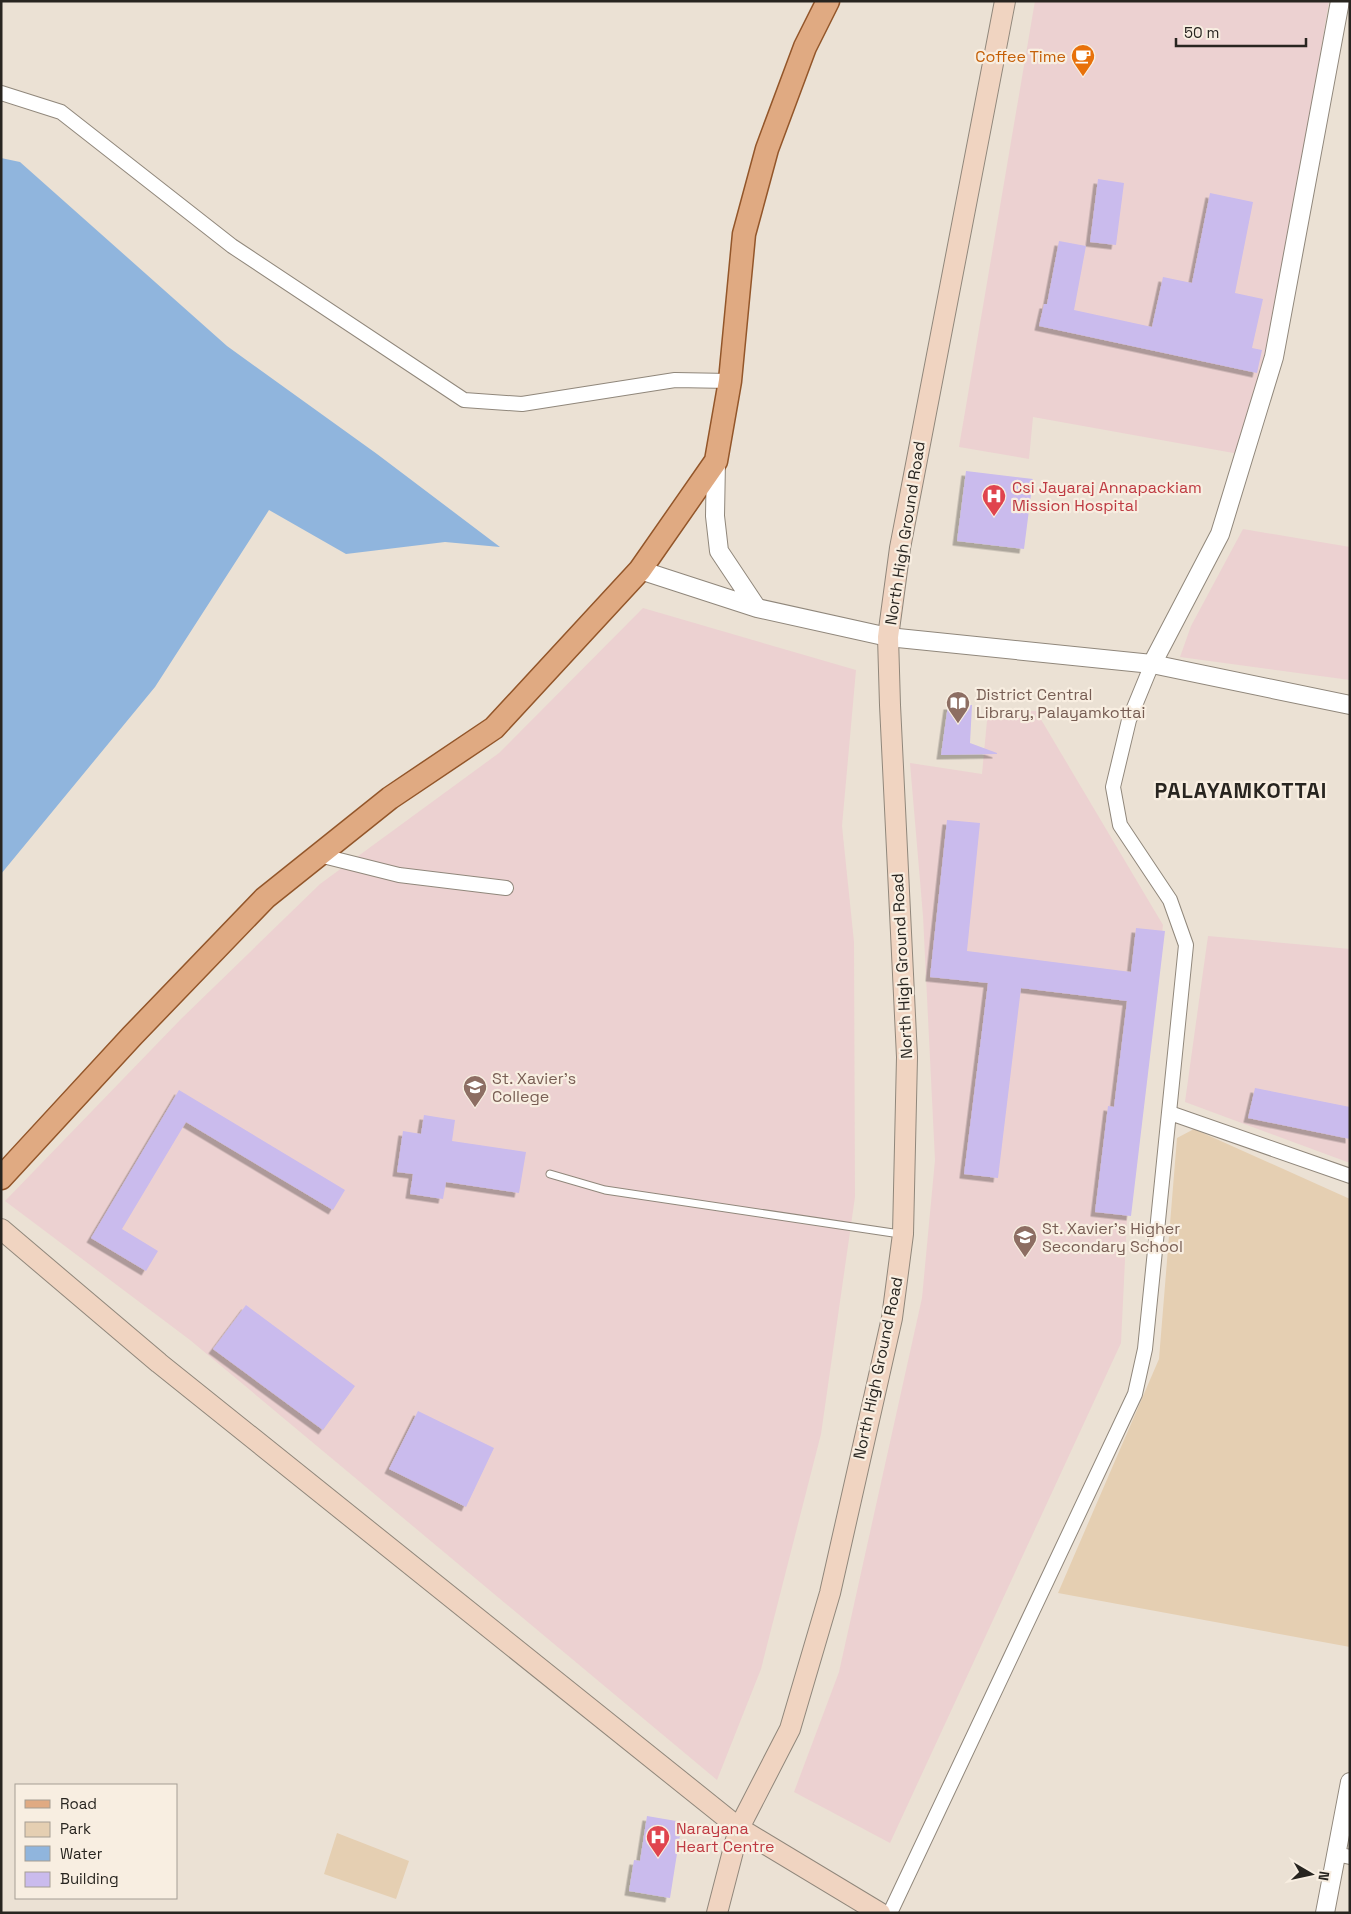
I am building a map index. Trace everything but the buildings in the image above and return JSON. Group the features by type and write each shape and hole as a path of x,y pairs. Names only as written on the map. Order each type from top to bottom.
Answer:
{"main road":[{"path":"1,1178 132,1036 265,898 390,798 494,728 640,570 716,461 730,381 744,234 767,149 805,47 828,1"},
{"name":"North High Ground Road","path":"717,1913 739,1828 790,1729 830,1593 892,1318 903,1234 907,1057 888,637 900,548 1005,1"},
{"path":"1,1229 159,1363 739,1828 880,1913"}],"street":[{"path":"890,1913 1135,1394 1145,1349 1186,945 1170,900 1120,825 1113,787 1129,720 1152,664 1220,534 1274,357 1342,36 1340,1"},
{"path":"1,93 60,112 232,246 464,400 522,404 674,380 730,381"},
{"path":"716,461 715,516 719,551 757,608"},
{"path":"640,570 757,608 888,637 1152,664 1350,705"},
{"path":"319,855 399,874 506,888"},
{"path":"1170,1113 1350,1176"},
{"path":"1325,1913 1343,1856 1350,1782"}],"lane":[{"path":"550,1174 605,1190 903,1234"}],"shaded area":[{"path":"1035,1 1329,1 1272,343 1239,454 1033,417 1029,459 959,447"},
{"path":"1243,529 1350,547 1350,680 1180,657 1191,626"},
{"name":"St. Xavier's College","path":"643,608 856,670 842,826 854,942 855,1197 821,1434 761,1669 717,1780 190,1340 5,1201 181,1019 320,884 499,753"},
{"name":"St. Xavier's Higher Secondary School","path":"988,710 1036,711 1163,925 1127,1218 1121,1343 890,1843 794,1792 839,1672 922,1298 935,1160 923,916 910,763 982,774"},
{"path":"1208,936 1350,949 1350,1163 1185,1102"}],"green space":[{"path":"1194,1129 1350,1199 1350,1647 1058,1593 1159,1359 1177,1138"},
{"path":"337,1833 409,1861 396,1899 324,1874"}],"water":[{"path":"1,158 20,162 227,346 377,454 500,547 445,542 346,554 269,510 155,687 1,874"}],"place":[{"name":"Coffee Time","path":"1083,77"},
{"name":"Csi Jayaraj Annapackiam Mission Hospital","path":"994,517"},
{"name":"District Central Library, Palayamkottai","path":"958,724"},
{"name":"St. Xavier's College","path":"475,1108"},
{"name":"St. Xavier's Higher Secondary School","path":"1025,1258"},
{"name":"Narayana Heart Centre","path":"658,1858"}],"district":[{"name":"PALAYAMKOTTAI","path":"1241,790"}]}
